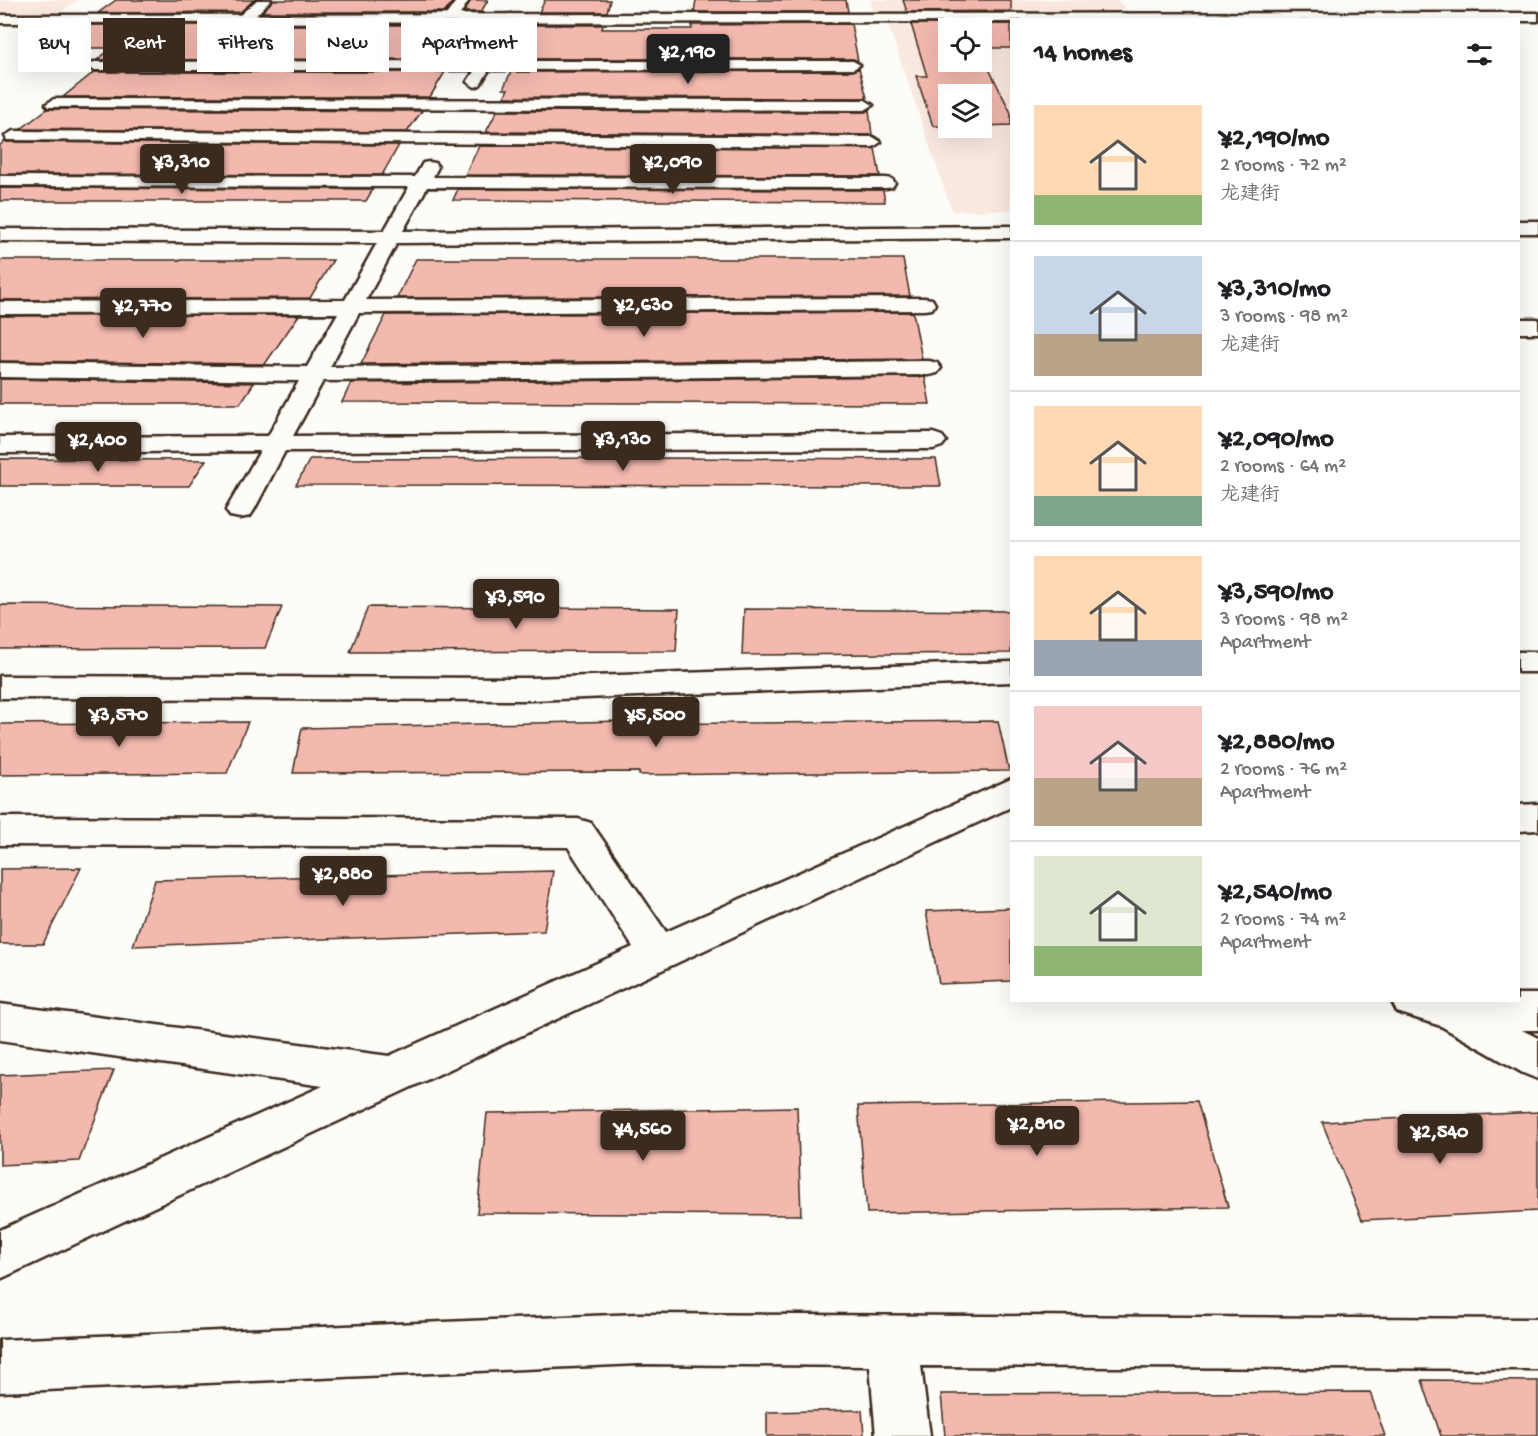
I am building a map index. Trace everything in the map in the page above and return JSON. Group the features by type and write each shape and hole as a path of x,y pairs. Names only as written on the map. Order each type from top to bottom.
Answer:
{"street":[{"path":"245,18 265,0"},
{"path":"451,18 463,0"},
{"path":"67,18 85,6"},
{"path":"511,18 641,13 1538,17"},
{"path":"0,18 18,18"},
{"path":"91,18 197,18"},
{"path":"294,18 401,18"},
{"path":"678,184 701,46"},
{"path":"537,53 698,65 853,65"},
{"path":"294,62 401,56"},
{"path":"94,66 197,65"},
{"path":"162,153 240,72"},
{"path":"240,510 481,72"},
{"path":"54,104 865,105"},
{"path":"13,136 444,139 683,152 873,142"},
{"path":"133,183 147,168"},
{"path":"0,181 885,183"},
{"path":"1520,227 1538,227"},
{"path":"0,235 390,237 1010,232"},
{"path":"0,308 924,304"},
{"path":"1520,326 1538,326"},
{"path":"0,370 315,374 929,368"},
{"path":"0,445 933,441"},
{"path":"1520,662 1538,662"},
{"path":"0,687 531,689 1010,672"},
{"path":"0,1255 1010,792"},
{"path":"1520,818 1538,817"},
{"path":"0,831 578,832 659,953"},
{"path":"1418,1002 1454,1012 1538,1060"},
{"path":"1454,1012 1538,1012"},
{"path":"0,1022 392,1076"},
{"path":"0,1366 639,1339 1538,1344"},
{"path":"892,1340 903,1436"}],"shaded area":[{"path":"0,0 78,0 59,13 0,13"},
{"path":"870,0 1117,0 1131,16 875,17"},
{"path":"992,20 1010,20 1010,210 952,211 887,21 938,21 938,72 992,72"}],"building":[{"path":"116,0 254,0 240,12 98,13"},
{"path":"273,0 454,0 445,12 262,12"},
{"path":"471,0 488,0 481,12 464,12"},
{"path":"545,0 610,0 607,12 539,12"},
{"path":"696,0 846,0 848,12 694,12"},
{"path":"903,0 1011,0 1011,11 907,12"},
{"path":"851,24 858,61 853,59 537,59 537,25 603,25 602,29 692,29 692,25"},
{"path":"911,24 938,24 938,72 990,72 1010,111 1010,125 992,126 992,84 938,84 938,126 933,126 916,76 927,76"},
{"path":"992,24 1010,24 1010,48 992,48"},
{"path":"91,25 103,25 103,48 91,48"},
{"path":"185,25 197,25 197,60 185,60"},
{"path":"294,25 306,25 306,59 294,59"},
{"path":"389,25 401,25 401,59 389,59"},
{"path":"859,68 867,98 504,97 508,89 503,89 511,72 853,71"},
{"path":"94,72 445,72 430,97 63,97"},
{"path":"47,109 422,111 407,132 21,129"},
{"path":"869,110 872,135 486,132 497,111 865,112"},
{"path":"5,141 399,145 382,175 0,174 0,145"},
{"path":"479,146 875,148 880,176 465,175"},
{"path":"0,188 373,189 366,201 0,201"},
{"path":"458,189 883,190 885,202 453,200"},
{"path":"416,259 903,259 910,296 397,298"},
{"path":"0,260 333,260 310,298 0,300"},
{"path":"913,312 922,359 361,364 386,315"},
{"path":"299,315 265,364 0,361 0,316"},
{"path":"925,377 930,404 342,402 351,383"},
{"path":"0,379 254,383 240,404 0,404"},
{"path":"0,459 206,460 189,486 0,486"},
{"path":"310,459 936,459 941,486 296,485"},
{"path":"0,605 282,607 265,648 0,649"},
{"path":"368,607 679,609 676,651 350,652"},
{"path":"744,609 1010,611 1010,653 742,655"},
{"path":"624,721 624,724 998,721 1009,771 639,775 639,772 293,773 302,728"},
{"path":"248,722 227,773 0,775 0,724"},
{"path":"81,868 43,944 0,944 0,869"},
{"path":"553,871 544,931 133,946 155,880"},
{"path":"1010,908 1010,981 939,984 926,911"},
{"path":"114,1070 79,1161 0,1165 0,1075"},
{"path":"1197,1101 1228,1207 867,1213 858,1106"},
{"path":"797,1107 801,1215 477,1213 487,1113"},
{"path":"1538,1112 1538,1211 1362,1220 1322,1122"},
{"path":"1422,1380 1538,1381 1538,1436 1441,1436"},
{"path":"1370,1392 1385,1436 945,1436 941,1394"},
{"path":"862,1410 864,1436 767,1436 767,1412"}]}
